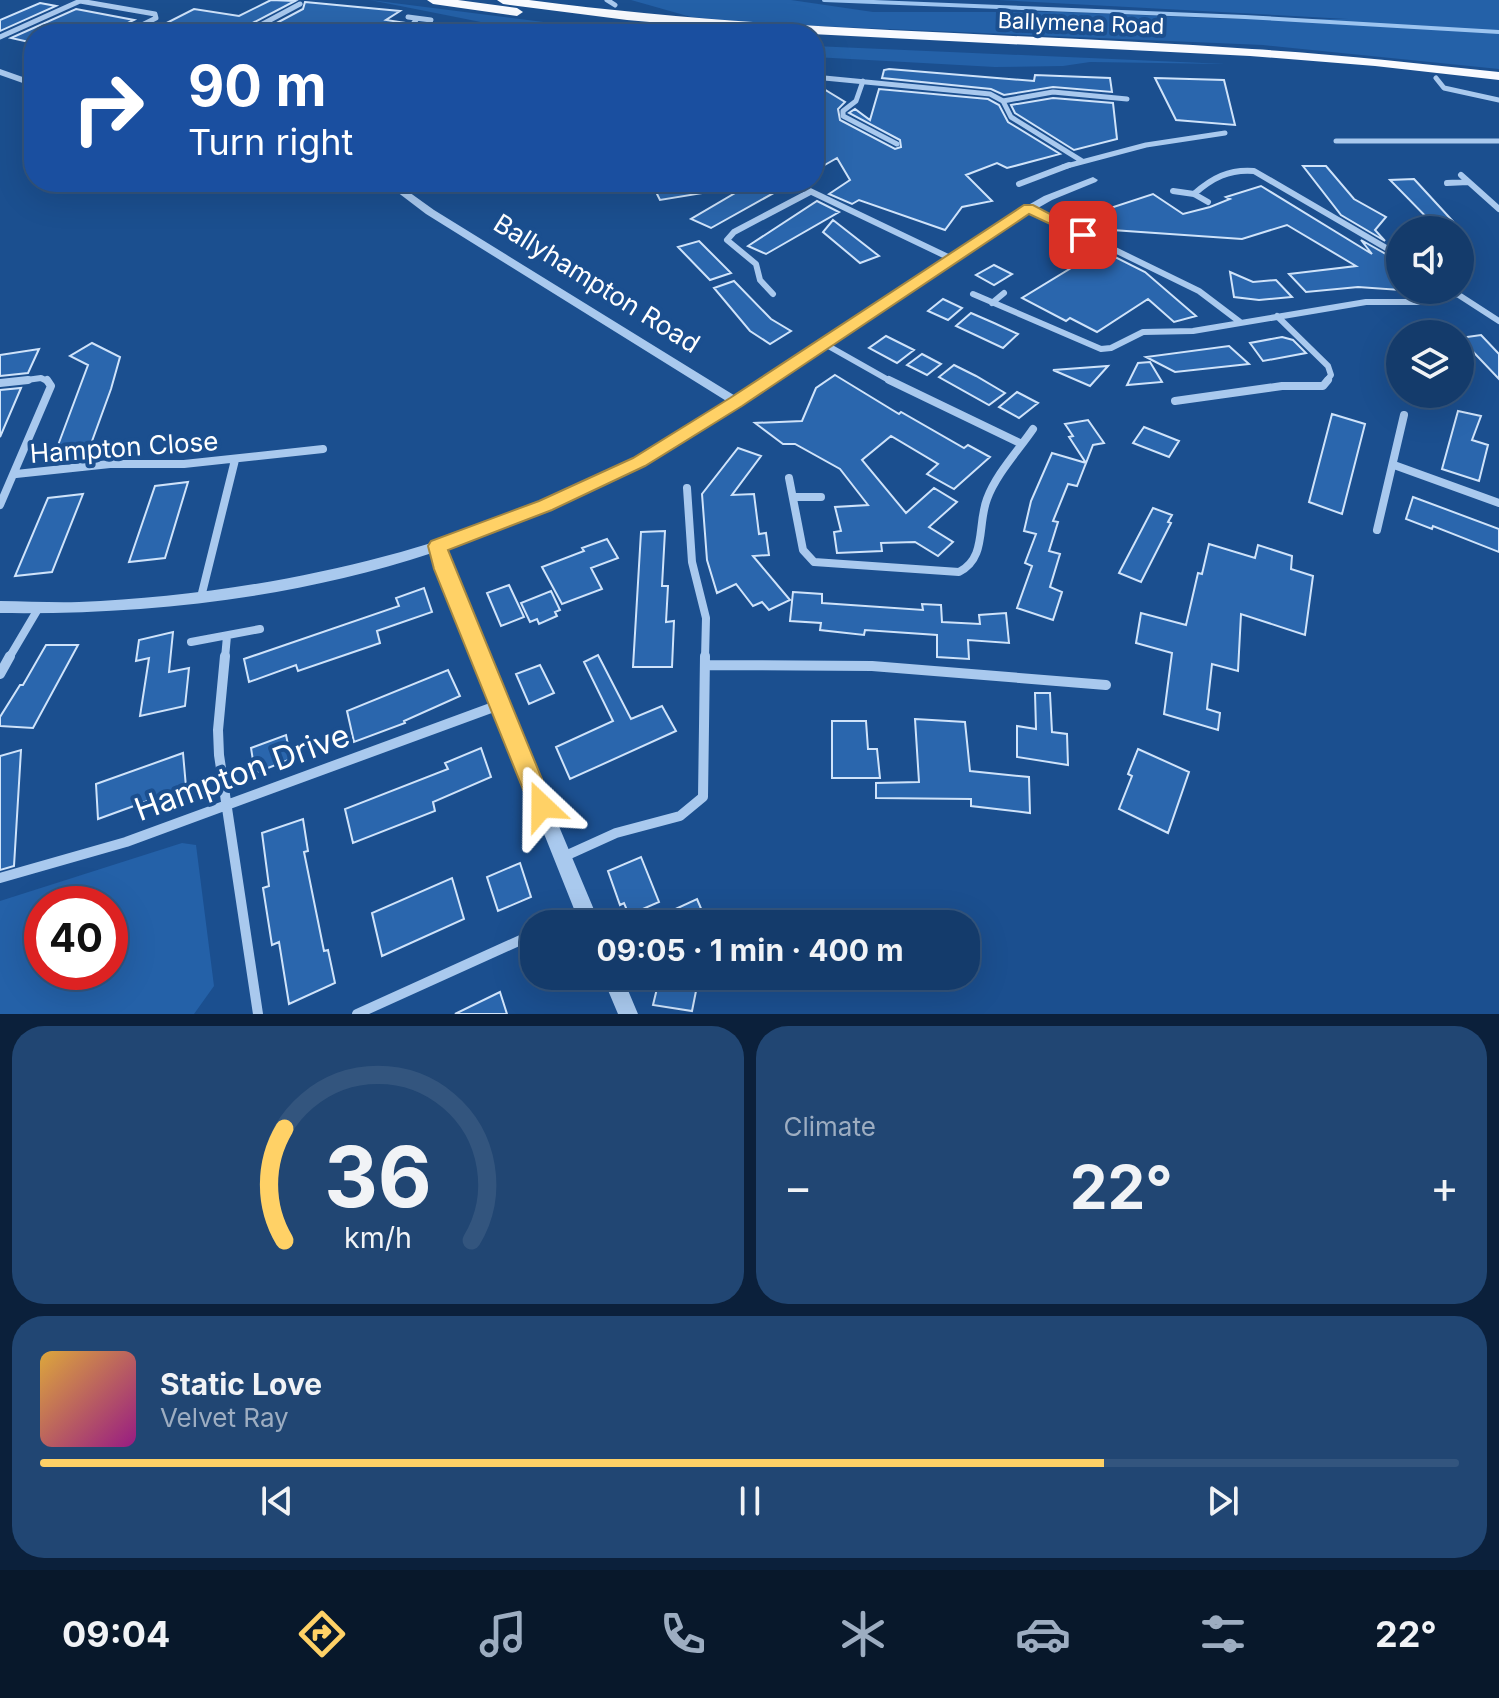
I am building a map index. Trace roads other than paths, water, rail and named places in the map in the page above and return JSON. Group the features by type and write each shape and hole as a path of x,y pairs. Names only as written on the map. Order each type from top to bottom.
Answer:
{"highway":[{"path":"433,0 613,24"},
{"name":"Ballymena Road","path":"503,0 704,24"},
{"name":"Ballymena Road","path":"824,32 1251,51 1499,76"},
{"name":"Ballymena Road","path":"824,40 1201,56 1436,78 1499,87"}],"street":[{"path":"607,0 615,5"},
{"path":"29,24 80,1 155,14 156,18 144,24"},
{"path":"262,24 300,4"},
{"path":"290,9 304,12"},
{"path":"408,17 431,20"},
{"path":"413,24 416,20"},
{"path":"0,37 24,26"},
{"path":"0,72 24,80"},
{"path":"824,78 979,91 1003,101 1053,92 1127,99"},
{"path":"1436,78 1444,88 1499,100"},
{"path":"863,81 856,100 842,115 850,122 897,144"},
{"path":"1105,87 1106,96"},
{"path":"1003,101 1011,117 1082,161"},
{"path":"1205,129 1211,135"},
{"path":"1019,184 1082,161 1136,147 1225,133"},
{"path":"1336,141 1499,141"},
{"path":"1194,194 1214,176 1232,170 1254,171 1386,248"},
{"path":"1461,175 1499,209"},
{"path":"0,607 38,609 201,597 326,575 437,546 594,485 639,462 736,402 1029,208 1093,180"},
{"path":"1447,183 1468,182"},
{"path":"1173,191 1194,194 1208,202"},
{"name":"Ballyhampton Road","path":"403,192 736,402"},
{"path":"773,294 760,280 756,264 727,240 734,232 810,192 950,258"},
{"path":"1029,208 1199,291 1240,322"},
{"path":"992,303 1004,293"},
{"path":"973,294 1101,349 1111,348 1143,332 1193,331 1366,302 1386,302"},
{"path":"1473,304 1499,321"},
{"path":"1175,401 1282,386 1323,386 1330,381 1328,366 1277,316"},
{"path":"823,343 895,383 1022,444"},
{"name":"Hampton Close","path":"0,383 41,378 51,384 16,474 0,505"},
{"path":"1377,530 1404,415"},
{"path":"789,478 803,552 814,562 959,572 976,559 985,501 1033,429"},
{"name":"Hampton Close","path":"16,474 110,464 171,465 235,460 323,449"},
{"name":"Hampton Close","path":"201,597 235,460"},
{"path":"1394,465 1499,503"},
{"path":"563,857 635,827 679,819 693,810 703,797 706,618 692,562 687,488"},
{"path":"794,497 821,497"},
{"path":"437,546 584,910"},
{"path":"0,674 38,609"},
{"path":"191,642 260,629"},
{"path":"227,636 218,730 225,805 254,1012"},
{"path":"706,665 872,666 1106,685"},
{"name":"Hampton Drive","path":"0,878 126,842 499,705"},
{"path":"357,1014 520,940"},
{"path":"618,990 628,1014"}],"waterway":[{"path":"824,0 1245,17 1499,32"}]}
